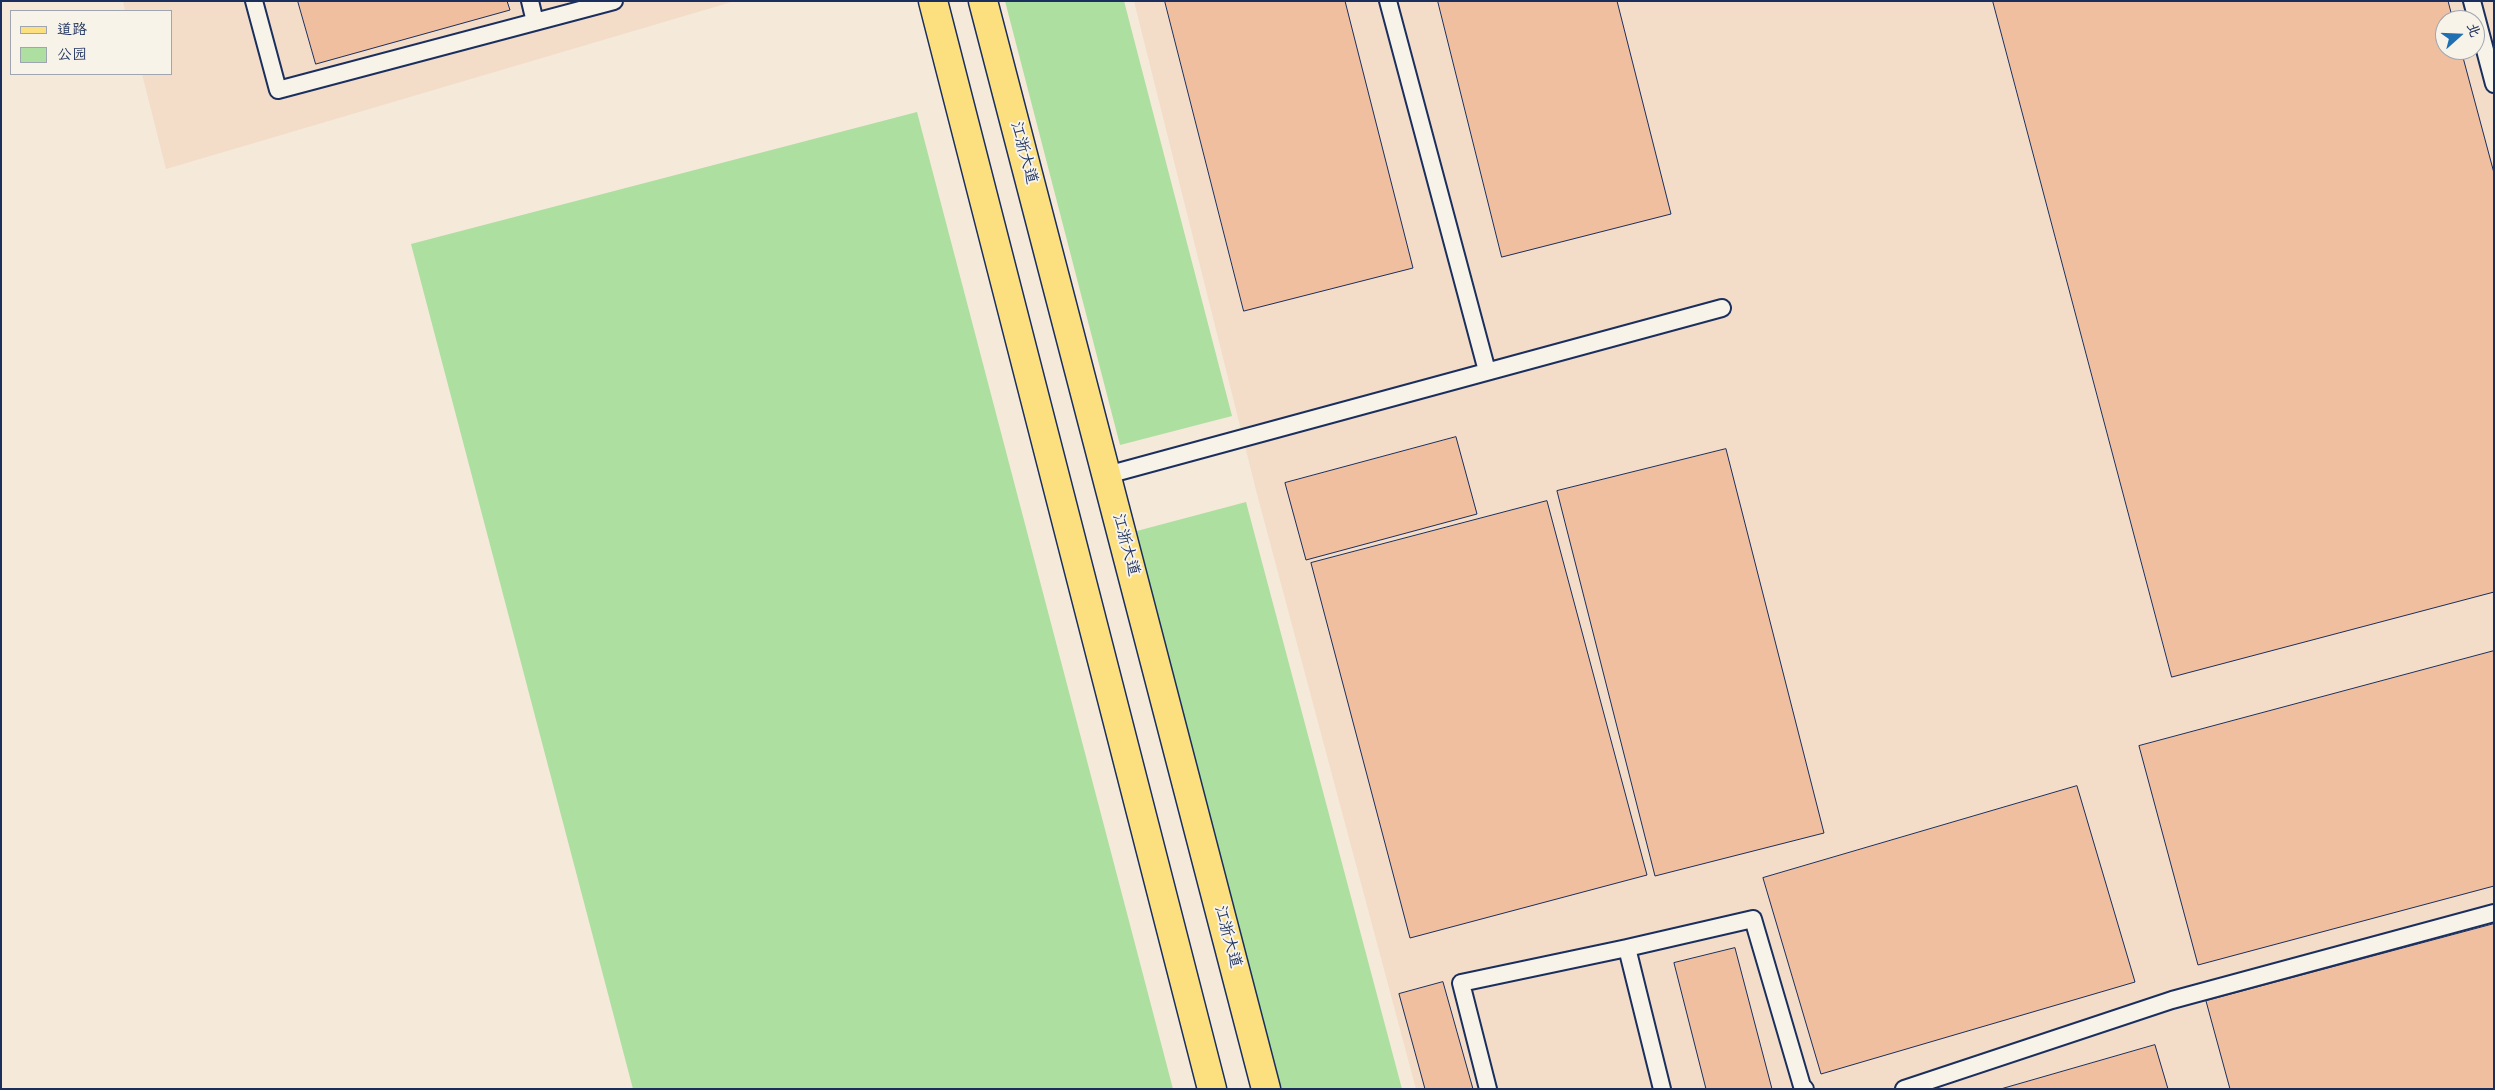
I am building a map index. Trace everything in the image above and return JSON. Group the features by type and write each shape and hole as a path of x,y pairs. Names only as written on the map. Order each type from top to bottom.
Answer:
{"main road":[{"path":"933,1 1212,1089"},
{"name":"江浙大道","path":"983,1 1266,1089"}],"lane":[{"path":"254,1 278,90 614,1"},
{"path":"530,1 535,22"},
{"path":"1388,1 1487,371"},
{"path":"2472,1 2494,84"},
{"path":"1107,475 1722,308"},
{"path":"1904,1089 2172,1000 2494,913"},
{"path":"1488,1089 1461,983 1753,919 1802,1086 1805,1089"},
{"path":"1626,948 1662,1089"}],"shaded area":[{"path":"123,1 735,1 166,169 142,75 172,75 172,10 125,10"},
{"path":"1134,1 2494,1 2494,1089 1416,1089 1257,494"}],"green space":[{"path":"1005,1 1124,1 1232,416 1120,445"},
{"path":"917,112 1173,1089 633,1089 411,244"},
{"path":"1246,502 1402,1089 1281,1089 1133,532"}],"building":[{"path":"298,1 507,1 510,10 316,64"},
{"path":"1165,1 1345,1 1413,268 1244,311"},
{"path":"1438,1 1617,1 1671,214 1502,257"},
{"path":"1993,1 2448,1 2450,10 2435,10 2435,60 2464,60 2494,173 2494,592 2172,677"},
{"path":"1456,437 1477,514 1306,560 1285,483"},
{"path":"1726,449 1824,833 1655,876 1557,491"},
{"path":"1547,501 1647,875 1410,938 1311,563"},
{"path":"2494,651 2494,886 2198,965 2139,746"},
{"path":"2077,786 2135,982 1821,1074 1763,878"},
{"path":"2494,924 2494,1089 2230,1089 2206,1001"},
{"path":"1735,948 1772,1089 1706,1089 1674,963"},
{"path":"1443,982 1473,1089 1425,1089 1399,994"},
{"path":"2155,1045 2168,1089 2001,1089"}]}
